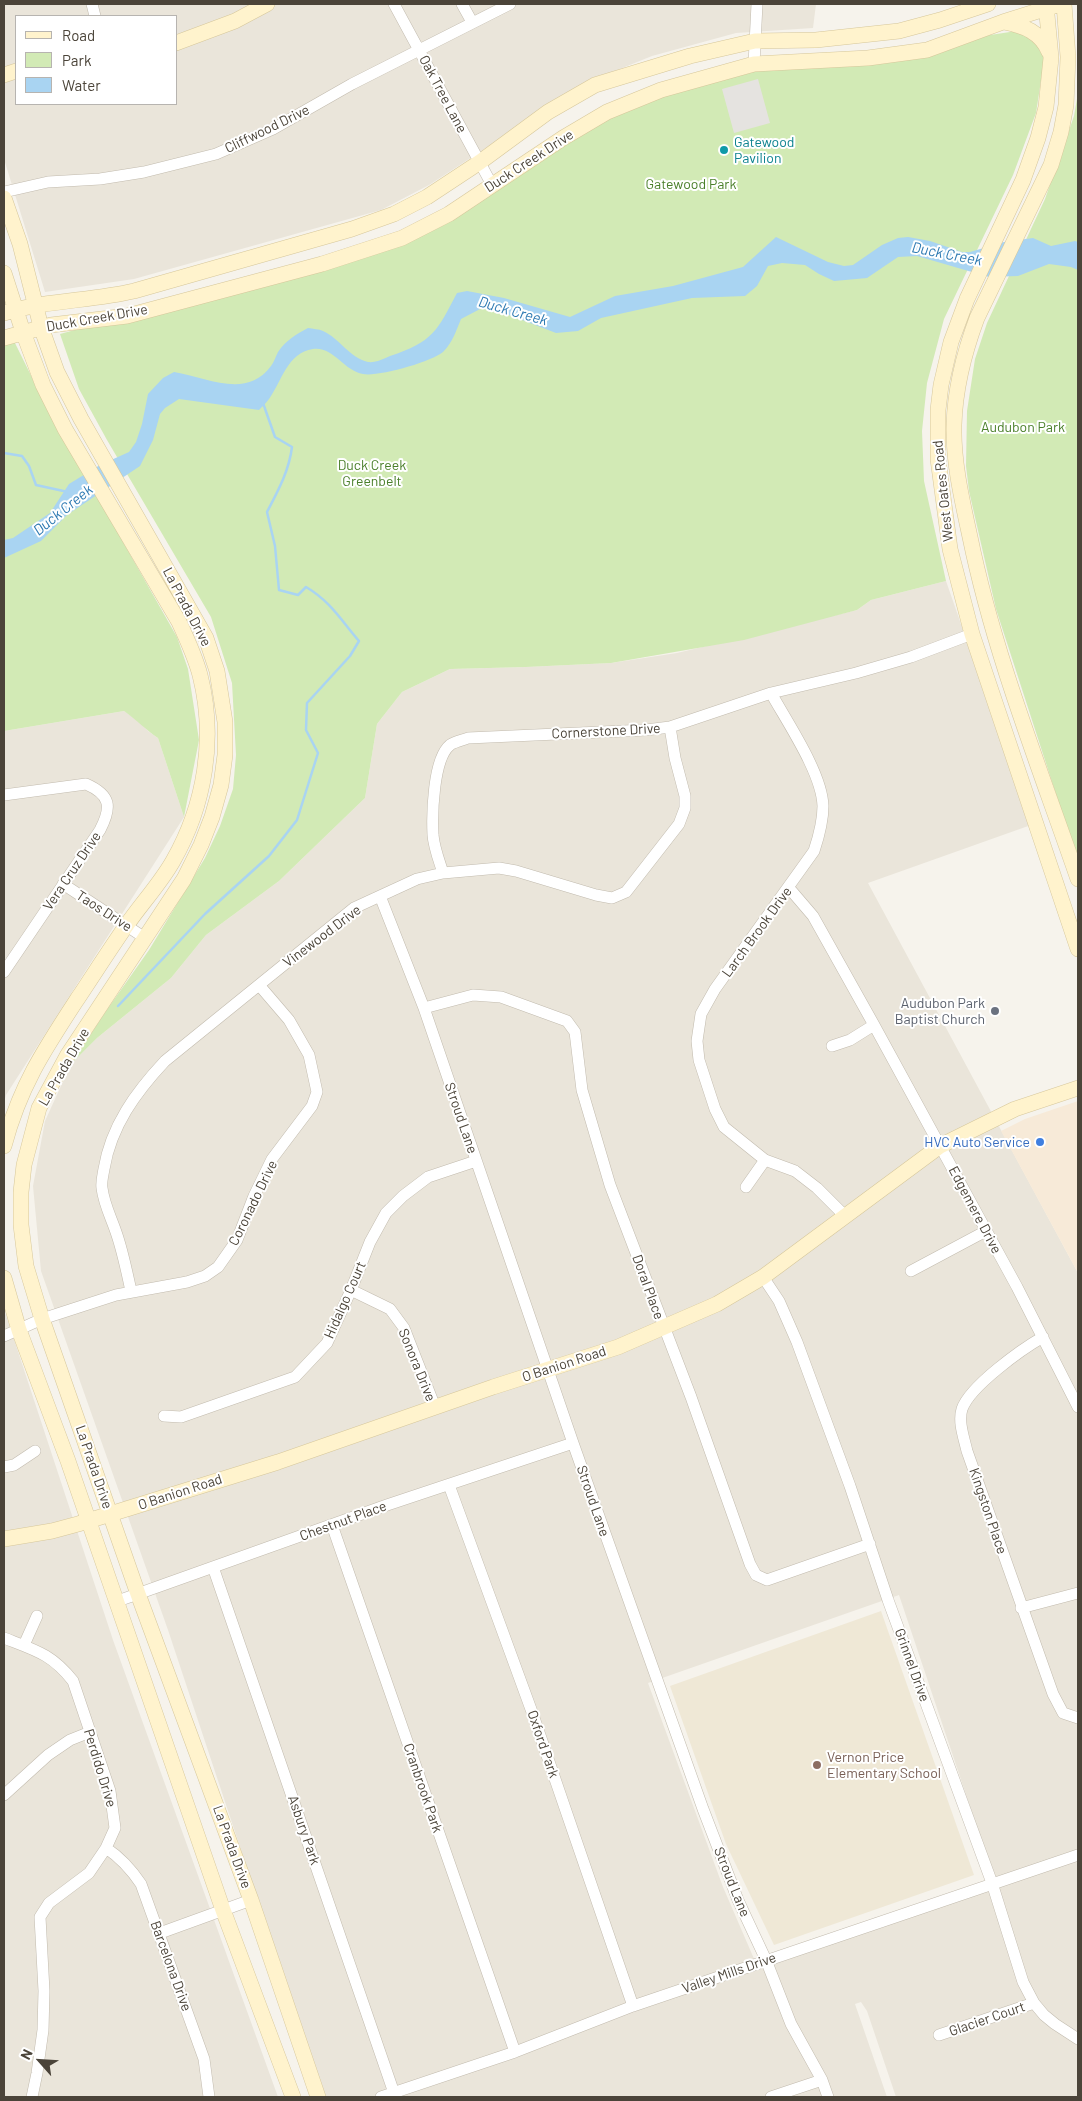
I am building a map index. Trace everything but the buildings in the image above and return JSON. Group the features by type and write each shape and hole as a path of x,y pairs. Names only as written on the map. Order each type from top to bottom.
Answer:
{"main road":[{"path":"178,43 235,21 267,4"},
{"name":"Duck Creek Drive","path":"10,312 35,305 126,293 352,229 394,214 427,197 480,162 548,112 595,85 662,64 755,41 816,40 899,31 988,4"},
{"name":"West Oates Road","path":"1064,4 1068,57 1066,105 1061,132 1051,165 977,318 961,366 954,423 956,466 983,597 1078,879"},
{"name":"Duck Creek Drive","path":"4,338 42,327 127,316 322,264 402,238 449,214 492,184 607,112 661,90 754,64 900,55 927,50 1051,5"},
{"name":"West Oates Road","path":"1051,5 1051,58 1046,107 1038,138 1023,180 967,299 949,349 938,410 938,459 953,565 972,634 1078,949"},
{"path":"1003,22 1017,25 1037,34 1045,43 1051,58"},
{"path":"899,31 900,55"},
{"name":"La Prada Drive","path":"4,198 20,244 35,305 57,372 81,419 206,638 217,671 225,722 226,755 219,793 212,817 184,879 67,1056 39,1108 24,1165 21,1192 21,1225 26,1266 42,1319 138,1594 251,1900 318,2097"},
{"name":"La Prada Drive","path":"4,273 10,312 23,332 43,385 65,428 179,622 200,675 207,714 204,778 195,814 172,863 126,925 40,1057 17,1103 4,1146"},
{"path":"983,597 981,617 972,634 986,638 993,646 1012,687"},
{"name":"O Banion Road","path":"4,1539 52,1531 88,1521 278,1462 435,1407 618,1347 716,1304 763,1277 940,1146 1015,1109 1078,1088"},
{"name":"La Prada Drive","path":"4,1278 19,1330 88,1521 223,1910 293,2097"}],"street":[{"name":"Oak Tree Lane","path":"394,4 492,184"},
{"path":"462,4 472,22"},
{"name":"Cliffwood Drive","path":"4,192 48,182 100,179 144,172 216,154 273,129 418,49 510,4"},
{"path":"754,64 757,4"},
{"name":"Cornerstone Drive","path":"444,872 433,836 435,779 439,763 450,745 468,738 646,730 670,726 771,693 856,673 911,657 972,634"},
{"name":"Larch Brook Drive","path":"771,693 818,783 823,805 821,831 814,851 715,989 702,1014 697,1041 699,1060 715,1109 724,1127 765,1160 795,1171 817,1188 845,1216"},
{"name":"Vinewood Drive","path":"130,1291 117,1232 107,1211 102,1187 106,1158 113,1136 126,1110 142,1085 165,1061 354,908 417,879 444,872 499,868 516,871 596,895 612,898 626,892 679,824 685,808 685,796 675,758 670,726"},
{"name":"Vera Cruz Drive","path":"4,795 86,784 97,789 106,800 109,813 100,830 4,972"},
{"name":"Taos Drive","path":"63,884 145,938"},
{"name":"Edgemere Drive","path":"789,888 813,916 874,1025 1043,1337 1078,1407"},
{"name":"Stroud Lane","path":"380,896 424,1008 572,1443 703,1809 738,1900 766,1960 791,2024 822,2080 828,2097"},
{"name":"Coronado Drive","path":"4,1336 42,1319 130,1291 188,1282 205,1276 218,1267 237,1240 254,1196 272,1159 312,1106 317,1092 309,1055 289,1020 259,985"},
{"name":"Doral Place","path":"424,1008 473,995 501,997 567,1021 575,1032 582,1090 610,1185 663,1327 692,1397 750,1564 756,1575 768,1580 870,1544"},
{"path":"832,1046 850,1040 874,1025"},
{"path":"746,1187 765,1160"},
{"name":"Hidalgo Court","path":"164,1416 181,1417 295,1377 327,1342 351,1290 370,1242 386,1212 403,1196 428,1178 476,1161"},
{"path":"911,1271 986,1231"},
{"name":"Grinnel Drive","path":"763,1277 778,1301 797,1342 870,1544 891,1609 992,1883 1016,1962 1034,2004 1055,2024 1078,2039"},
{"name":"Sonora Drive","path":"351,1290 390,1310 404,1328 435,1407"},
{"name":"Kingston Place","path":"1043,1337 1022,1349 972,1392 962,1409 961,1423 967,1451 1053,1694 1063,1713 1078,1718"},
{"name":"Chestnut Place","path":"116,1602 332,1525 572,1443"},
{"path":"4,1467 14,1465 35,1451"},
{"name":"Oxford Park","path":"449,1485 532,1712 632,2006"},
{"name":"Cranbrook Park","path":"332,1525 515,2052"},
{"name":"Asbury Park","path":"213,1567 394,2093"},
{"path":"1021,1608 1078,1594"},
{"path":"24,1646 37,1616"},
{"name":"Perdido Drive","path":"4,1638 44,1654 62,1666 73,1681 110,1791 114,1809 115,1828 106,1848 89,1873 49,1903 40,1918 44,1991 43,2030 38,2073 32,2097"},
{"path":"4,1795 48,1755 70,1740 90,1732"},
{"name":"Barcelona Drive","path":"106,1848 119,1856 133,1871 141,1884 204,2059 208,2097"},
{"name":"Valley Mills Drive","path":"381,2097 515,2052 632,2006 1078,1855"},
{"path":"160,1933 251,1900"},
{"name":"Glacier Court","path":"939,2035 1034,2004"},
{"path":"771,2097 822,2080"}],"shaded area":[{"path":"4,4 816,4 813,28 736,33 652,56 605,75 569,94 429,185 381,210 134,279 45,292 4,159"},
{"path":"758,79 770,123 734,133 722,89"},
{"path":"946,581 1031,825 868,883 1078,1273 1078,2097 896,2097 867,2011 861,2002 855,2004 887,2097 323,2097 168,1630 41,1271 33,1186 45,1121 71,1064 97,1038 171,978 206,935 279,881 365,798 377,724 402,692 450,669 611,663 677,653 857,610 871,600","holes":["899,1595 997,1887 758,1968 723,1887 648,1683"]},
{"path":"124,711 142,723 148,731 158,738 184,817 6,1095 4,1102 4,731"},
{"path":"1078,1101 1078,1273 1001,1131 1025,1119"},
{"path":"4,1309 113,1640 278,2097 4,2097"},
{"name":"Vernon Price Elementary School","path":"881,1611 974,1875 774,1945 726,1844 670,1686"}],"green space":[{"name":"Duck Creek Greenbelt","path":"1023,30 1042,49 1044,61 1036,113 1013,175 944,319 927,383 922,431 924,481 946,581 871,600 857,610 744,640 611,663 450,669 402,692 377,724 365,798 279,881 206,935 171,978 97,1038 71,1064 149,950 205,858 220,826 233,789 236,755 232,683 211,617 79,389 60,334 414,238 562,145 633,105 741,73"},
{"name":"Audubon Park","path":"1078,93 1078,862 996,609 969,491 966,466 967,411 975,359 987,323 1045,199 1074,116"},
{"path":"14,341 48,410 177,637 188,669 199,740 184,817 158,738 124,711 4,731 4,344"}],"water":[{"name":"Duck Creek","path":"776,237 828,262 844,266 853,265 882,245 898,238 908,237 930,241 962,252 970,252 1004,242 1033,238 1051,246 1075,241 1078,242 1078,270 1071,267 1049,264 1018,276 989,277 917,256 898,257 867,278 834,281 805,265 782,263 768,266 757,286 745,296 692,298 601,318 578,331 556,333 504,313 482,308 461,319 452,340 443,352 428,360 392,371 363,374 356,372 327,351 313,349 297,356 291,362 274,392 259,410 179,399 165,408 160,414 153,440 140,466 67,515 41,541 4,558 4,540 13,538 50,513 69,484 100,465 129,452 136,442 142,424 148,394 163,378 174,372 226,384 250,382 261,376 271,366 278,352 285,344 308,328 321,330 329,334 362,360 368,362 376,361 416,346 425,340 438,326 457,293 467,291 504,298 570,317 615,296 673,286 743,267"}],"waterway":[{"path":"118,1006 205,914 269,856 297,820 318,753 306,730 307,703 350,656 359,641 341,618 314,592 306,587 298,595 279,590 275,546 267,512 286,473 292,447 275,437 263,403"},
{"name":"Duck Creek","path":"4,453 22,456 29,466 36,485 68,492"}],"place":[{"name":"Gatewood Pavilion","path":"724,150"},
{"name":"Audubon Park Baptist Church","path":"995,1011"},
{"name":"HVC Auto Service","path":"1040,1142"},
{"name":"Vernon Price Elementary School","path":"817,1765"}],"park label":[{"name":"Gatewood Park","path":"691,184"}]}
